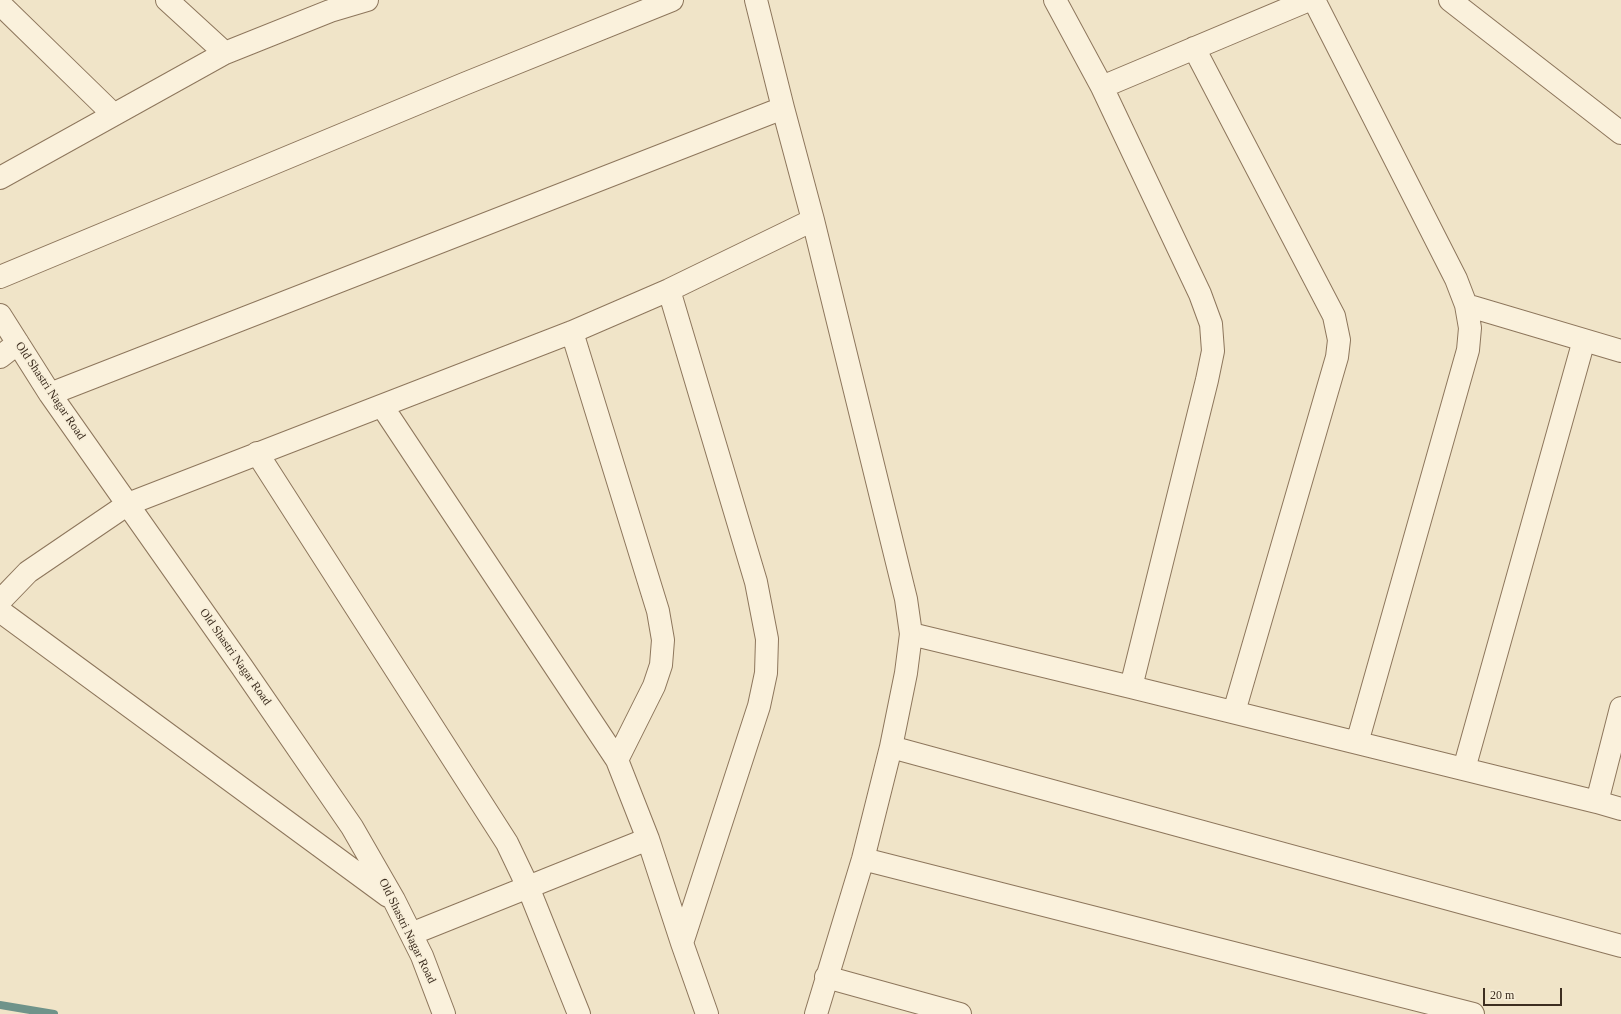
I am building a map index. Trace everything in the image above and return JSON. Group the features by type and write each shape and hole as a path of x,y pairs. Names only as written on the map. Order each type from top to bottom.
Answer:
{"street":[{"path":"167,0 225,53"},
{"path":"0,178 225,53 324,6 367,0"},
{"path":"0,276 464,84 672,0"},
{"path":"756,0 783,108 814,220 906,599 911,634 906,673 891,747 863,859 816,1014"},
{"path":"1055,0 1102,87 1200,294 1211,324 1213,351 1207,380 1131,687"},
{"path":"1102,87 1309,0"},
{"path":"1314,0 1456,279 1466,306 1470,328 1468,350 1357,743"},
{"path":"1450,0 1621,133"},
{"path":"0,4 113,114"},
{"path":"1194,48 1334,316 1339,340 1334,365 1234,712"},
{"path":"50,394 783,108"},
{"path":"0,601 28,572 128,504 572,332 669,290 814,220"},
{"path":"669,290 756,582 767,639 766,673 759,706 682,943"},
{"path":"1466,306 1621,351"},
{"name":"Old Shastri Nagar Road","path":"0,315 50,394 352,826 394,900 422,956 444,1014"},
{"path":"572,332 658,610 663,640 661,665 654,686 617,760"},
{"path":"1464,769 1584,340"},
{"path":"0,357 18,343"},
{"path":"382,406 617,760 648,839 707,1014"},
{"path":"257,453 507,843 528,887 579,1014"},
{"path":"0,612 394,900"},
{"path":"911,634 1234,712 1621,809"},
{"path":"1597,802 1621,708"},
{"path":"891,747 1621,946"},
{"path":"411,934 648,839"},
{"path":"863,859 1473,1014"},
{"path":"826,977 950,1013"}],"waterway":[{"path":"0,1005 54,1014"}]}
